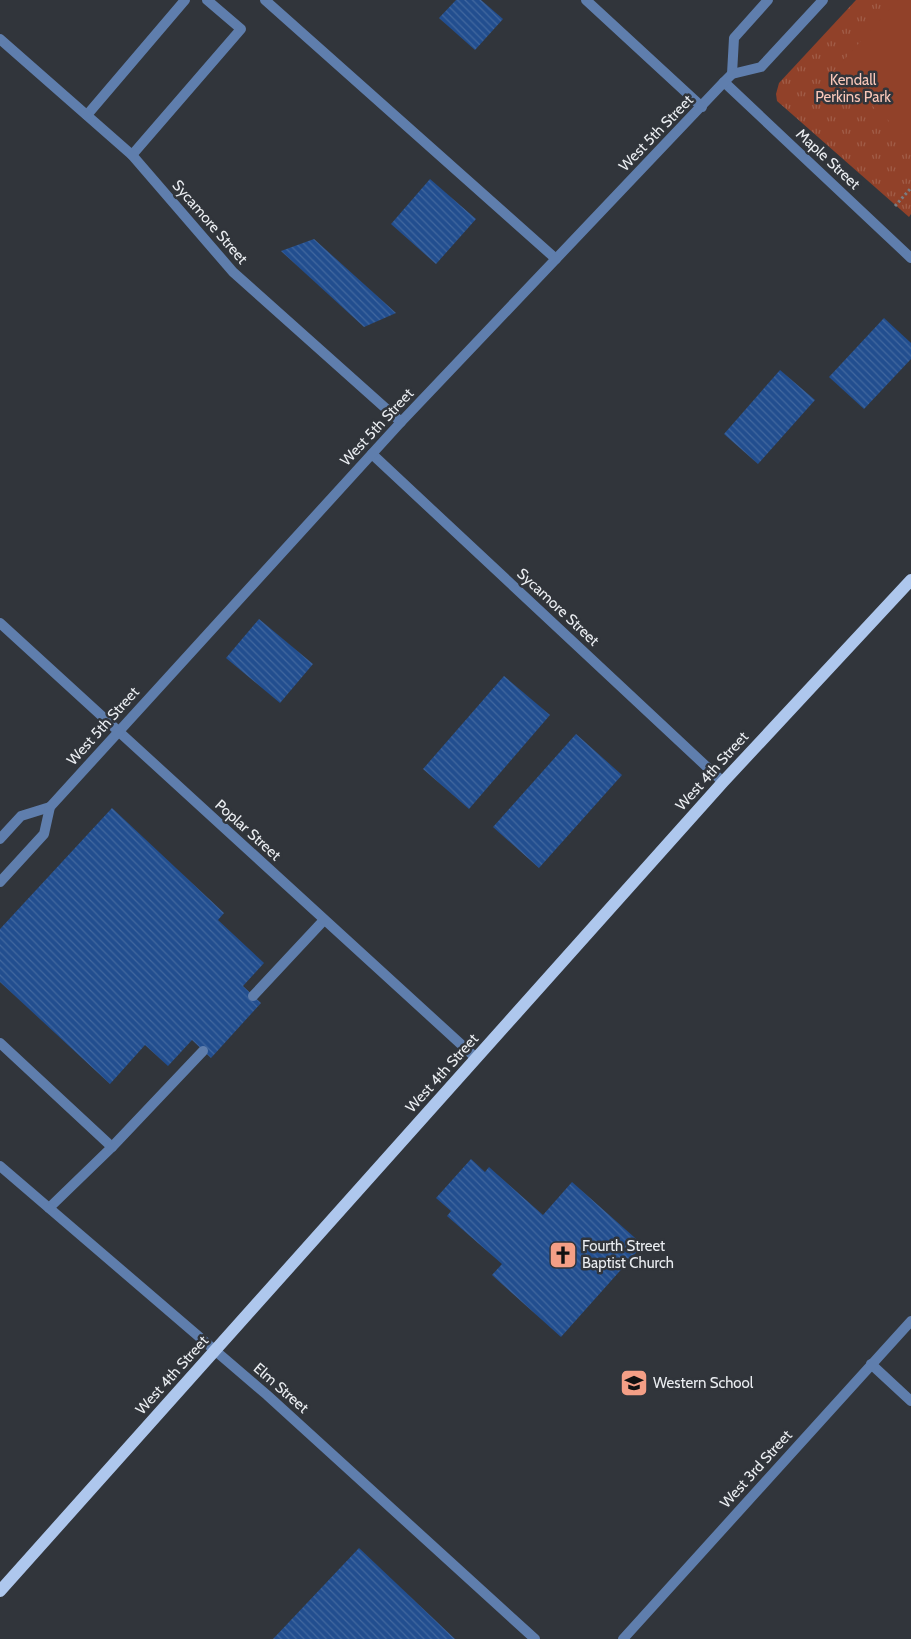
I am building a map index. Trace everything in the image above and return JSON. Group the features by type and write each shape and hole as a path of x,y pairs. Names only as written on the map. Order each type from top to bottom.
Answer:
{"main road":[{"name":"West 4th Street","path":"0,1591 723,782 911,580"}],"street":[{"path":"87,115 185,0"},
{"path":"132,155 241,29 207,0"},
{"path":"265,0 556,260"},
{"path":"586,0 702,107"},
{"path":"768,0 734,38 732,74 761,67 823,0"},
{"name":"Sycamore Street","path":"0,39 132,155 233,272 402,422"},
{"name":"West 5th Street","path":"0,838 21,816 50,806 372,454 732,74"},
{"name":"Maple Street","path":"724,82 911,258"},
{"name":"Sycamore Street","path":"372,454 723,782"},
{"name":"Poplar Street","path":"0,623 476,1058"},
{"name":"West 5th Street","path":"0,882 44,834 50,806"},
{"path":"253,996 324,920"},
{"path":"0,1043 112,1147"},
{"path":"49,1208 112,1147 203,1050"},
{"name":"Elm Street","path":"0,1166 267,1395 535,1639"},
{"name":"West 3rd Street","path":"623,1639 911,1320"},
{"path":"871,1364 911,1401"}],"path":[{"path":"895,206 911,188"}],"green space":[{"name":"Kendall Perkins Park","path":"856,0 911,0 911,214 909,217 777,101 776,94 779,83"},
{"path":"898,0 911,0 911,141 834,71"}],"building":[{"path":"456,0 481,0 503,19 475,50 439,18"},
{"path":"430,179 476,219 436,264 391,224"},
{"path":"314,239 396,313 364,327 281,251"},
{"path":"884,318 911,343 911,359 864,409 829,377"},
{"path":"780,370 815,400 758,464 724,434"},
{"path":"259,619 313,664 280,703 226,658"},
{"path":"504,676 550,715 469,809 423,769"},
{"path":"576,734 622,775 539,868 493,827"},
{"path":"112,808 224,913 218,920 264,963 243,986 261,1003 211,1058 192,1040 168,1066 145,1045 110,1084 0,982 0,929"},
{"name":"Fourth Street Baptist Church","path":"471,1159 485,1172 489,1167 543,1215 572,1182 643,1245 561,1337 492,1275 502,1264 447,1216 451,1211 436,1198"},
{"path":"359,1548 455,1639 273,1639"}],"place":[{"name":"Fourth Street Baptist Church","path":"563,1255"},
{"name":"Western School","path":"634,1383"}]}
